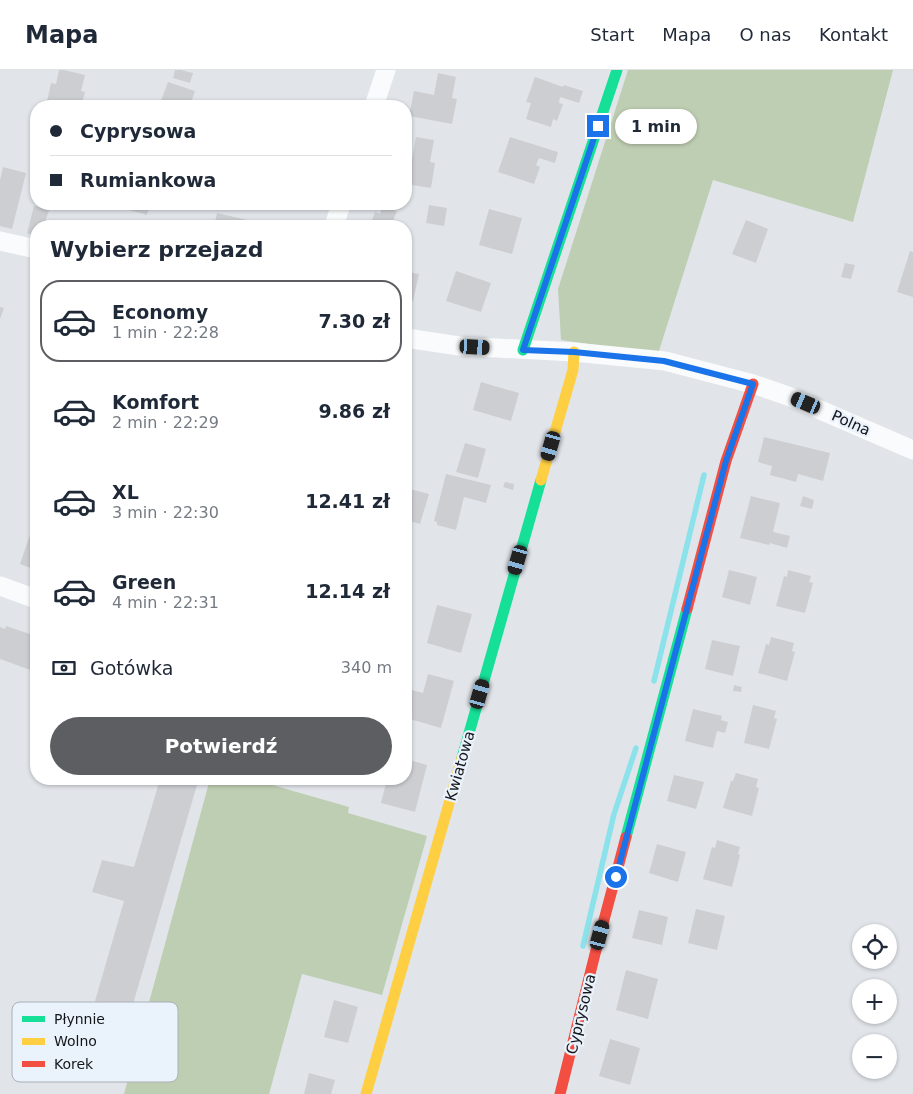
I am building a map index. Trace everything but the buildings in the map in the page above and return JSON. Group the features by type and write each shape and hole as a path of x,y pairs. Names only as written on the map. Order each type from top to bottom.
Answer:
{"street":[{"path":"376,100 386,70"},
{"path":"523,350 617,70"},
{"path":"0,241 30,248"},
{"name":"Polna","path":"412,339 459,346 574,352 664,361 753,384 788,396 913,450"},
{"name":"Kwiatowa","path":"366,1094 573,370 574,352"},
{"name":"Cyprysowa","path":"560,1094 595,954 720,483 753,384"},
{"path":"0,586 30,598"}],"green space":[{"path":"628,70 893,70 853,222 713,180 658,354 561,340 558,289"},
{"path":"208,785 272,785 349,807 348,813 427,836 382,995 302,974 269,1094 124,1094 127,1082 178,1082 178,1002 149,1002"}],"waterway":[{"path":"654,681 704,475"},
{"path":"583,946 614,814 636,748"}],"traffic: fast":[{"path":"523,350 617,70"},
{"path":"462,758 541,480"},
{"path":"626,837 687,609"}],"traffic: slow":[{"path":"541,480 573,370 574,352"},
{"path":"366,1094 462,758"}],"traffic: jam":[{"path":"687,609 726,461 753,384"},
{"path":"560,1094 626,837"}],"route":[{"path":"598,126 523,350 574,352 664,361 753,384 726,461 616,877"}]}
